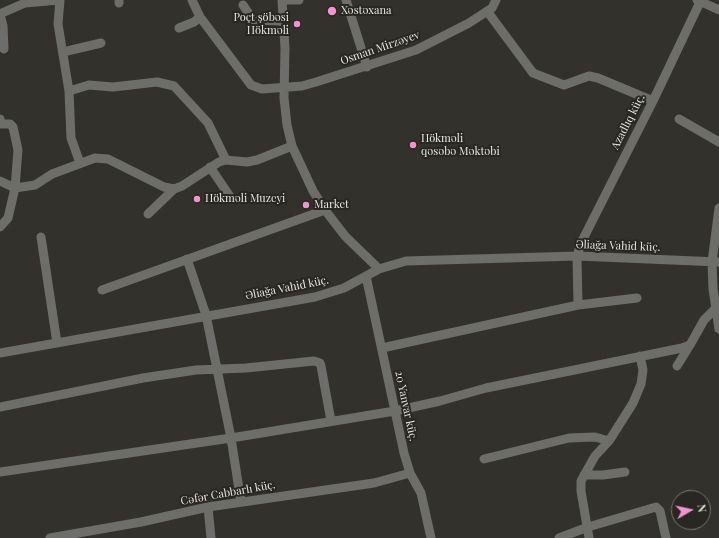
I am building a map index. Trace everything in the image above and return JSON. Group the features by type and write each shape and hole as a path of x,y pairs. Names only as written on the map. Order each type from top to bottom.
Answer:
{"street":[{"path":"4,49 3,26 0,14 13,3 59,0 58,24 70,91 71,138 80,163"},
{"name":"Osman Mirzəyev","path":"192,0 200,17 251,85 262,88 284,87 316,82 367,67 416,50 469,23 487,11 496,0"},
{"path":"299,0 282,0 284,87 287,125 292,146 313,191 325,210 345,236 379,269"},
{"path":"346,0 367,67"},
{"path":"699,0 719,10"},
{"name":"Azadlıq küç.","path":"578,305 577,256 584,234 653,101 699,0"},
{"path":"243,5 254,20 283,21"},
{"path":"487,11 533,73 564,86 589,76 598,78 653,101"},
{"path":"179,28 194,22 200,17"},
{"path":"63,52 102,43"},
{"path":"70,91 90,85 113,88 158,82 174,86 208,123 226,160"},
{"path":"0,119 1,124 10,124 13,127 17,141 15,188 8,218 0,227"},
{"path":"679,120 719,142"},
{"path":"148,214 174,189 182,186 210,167 226,160 247,162 257,160 292,146"},
{"path":"0,181 15,188 35,185 52,174 95,158 108,159 164,187 174,189"},
{"path":"210,167 231,198"},
{"path":"719,208 715,309 719,329"},
{"path":"102,290 325,210"},
{"path":"41,237 57,343"},
{"name":"Əliağa Vahid küç.","path":"0,353 206,315 314,297 344,288 379,269 398,262 425,259 577,256 716,262"},
{"path":"187,260 206,315 218,369 231,438 240,502"},
{"name":"20 Yanvar küç.","path":"366,276 404,453 410,473 421,493 431,538"},
{"path":"382,348 578,305 637,298"},
{"path":"677,366 704,320 715,309"},
{"path":"0,472 395,412 440,402 486,388 690,345"},
{"path":"589,538 581,491 581,481 595,456 609,441 633,403 641,384 643,370 640,356"},
{"path":"0,407 144,378 196,370 314,361 320,363 331,421"},
{"path":"484,459 569,438 595,437 609,441"},
{"path":"584,475 603,476 625,472"},
{"name":"Cəfər Cabbarlı küç.","path":"50,538 98,531 208,507 374,483 410,473"},
{"path":"208,507 211,538"},
{"path":"560,538 656,508 660,511 666,538"}],"place":[{"name":"Xəstəxana","path":"332,11"},
{"name":"Poçt şöbəsi Hökməli","path":"297,24"},
{"name":"Hökməli qəsəbə Məktəbi","path":"413,145"},
{"name":"Hökməli Muzeyi","path":"197,199"},
{"name":"Market","path":"306,205"}]}
